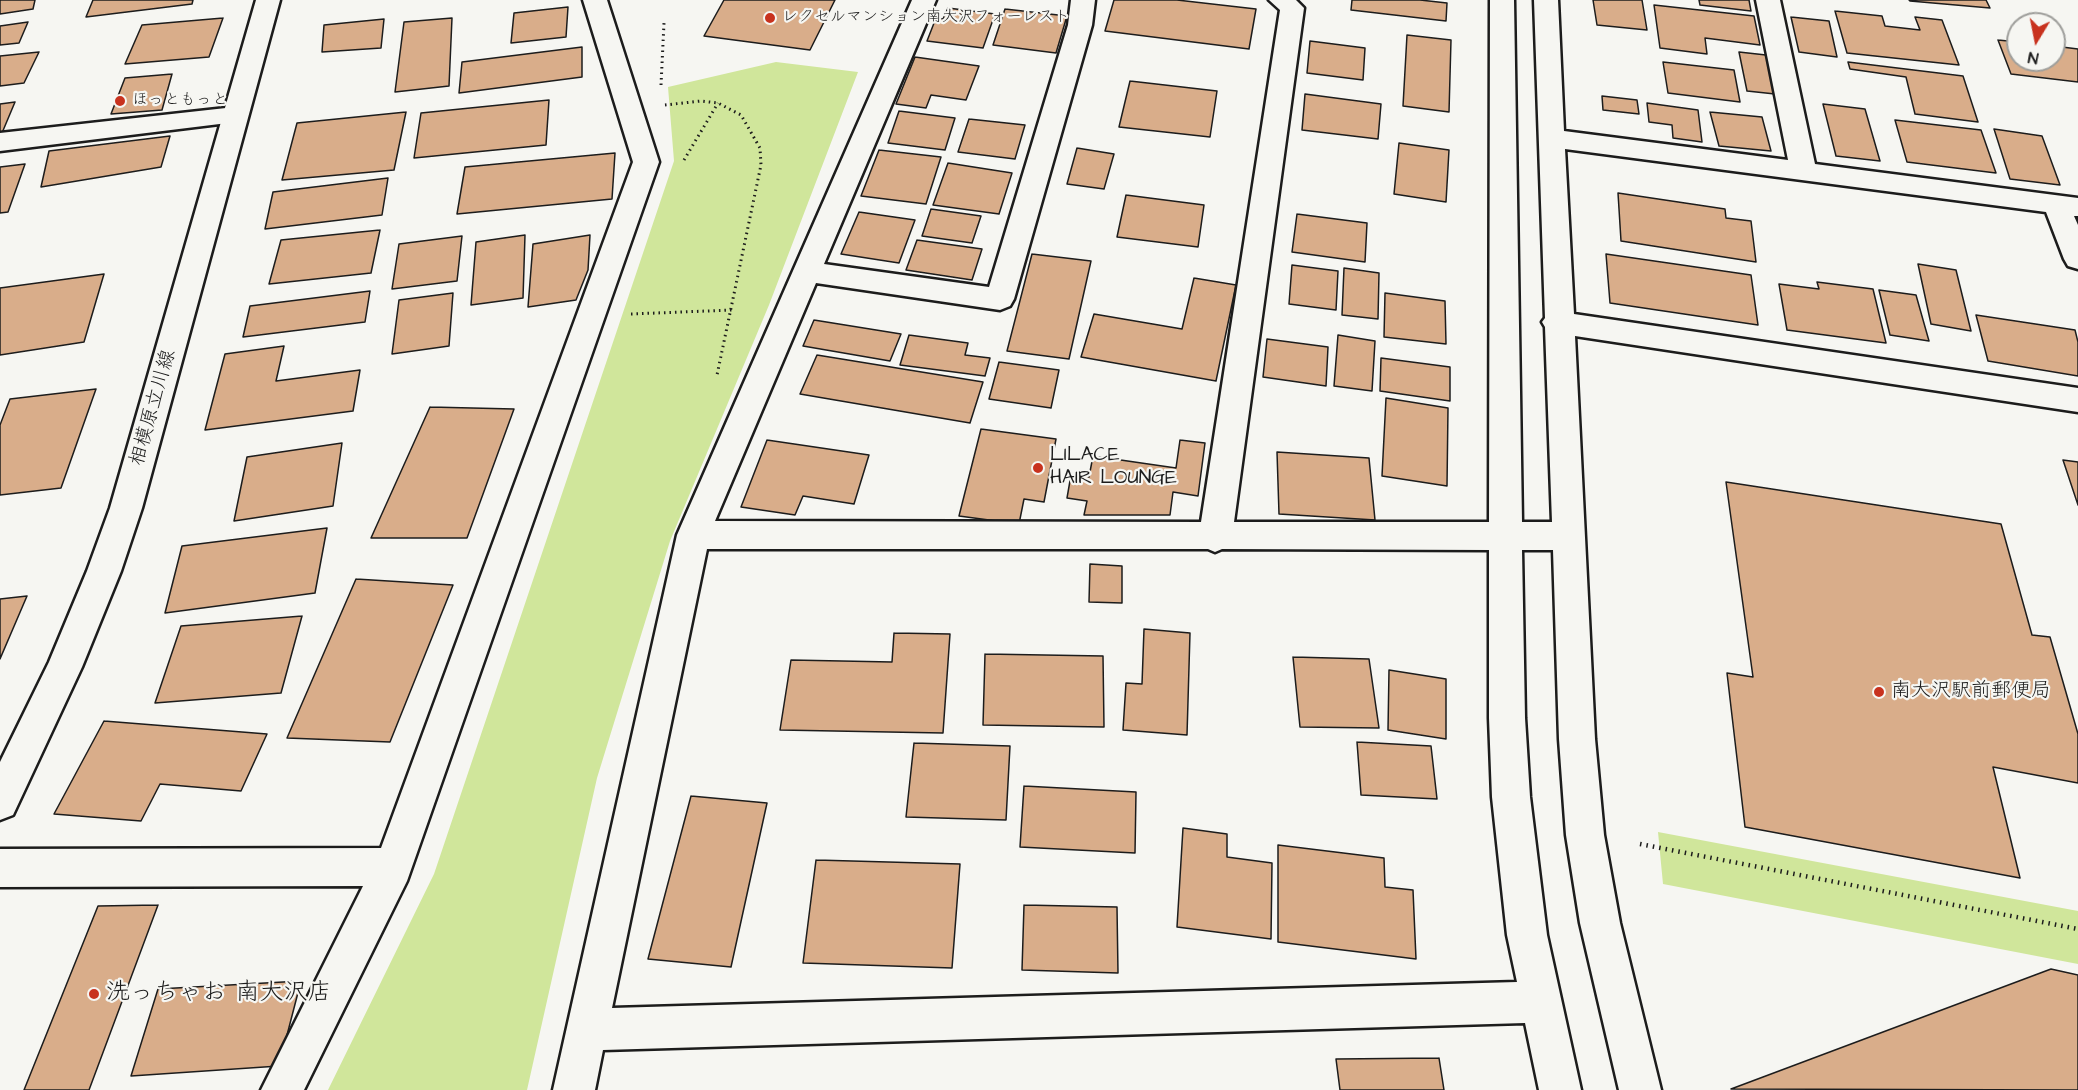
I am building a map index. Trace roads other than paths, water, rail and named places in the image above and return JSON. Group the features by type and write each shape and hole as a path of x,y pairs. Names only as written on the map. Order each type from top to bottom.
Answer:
{"street":[{"name":"相模原立川線","path":"0,802 64,667 104,571 126,508 268,0"},
{"path":"282,1090 393,867 646,162 595,0"},
{"path":"574,1090 693,536 924,0"},
{"path":"808,272 1000,299 1080,25 1083,0"},
{"path":"1215,538 1292,8 1281,0"},
{"path":"1502,0 1505,537 1510,797 1527,936 1560,1090"},
{"path":"1546,0 1557,322 1576,740 1585,835 1600,923 1640,1090"},
{"path":"1768,0 1803,169"},
{"path":"0,142 235,115"},
{"path":"1550,138 2067,205 2078,259"},
{"path":"1557,322 2078,400"},
{"path":"693,536 1567,537"},
{"path":"0,868 393,867"},
{"path":"586,1030 1542,1002"}],"place":[{"name":"レクセルマンション南大沢フォーレスト","path":"770,18"},
{"name":"ほっともっと","path":"120,101"},
{"name":"LILACE HAIR LOUNGE","path":"1038,468"},
{"name":"南大沢駅前郵便局","path":"1879,692"},
{"name":"洗っちゃお 南大沢店","path":"94,994"}]}
